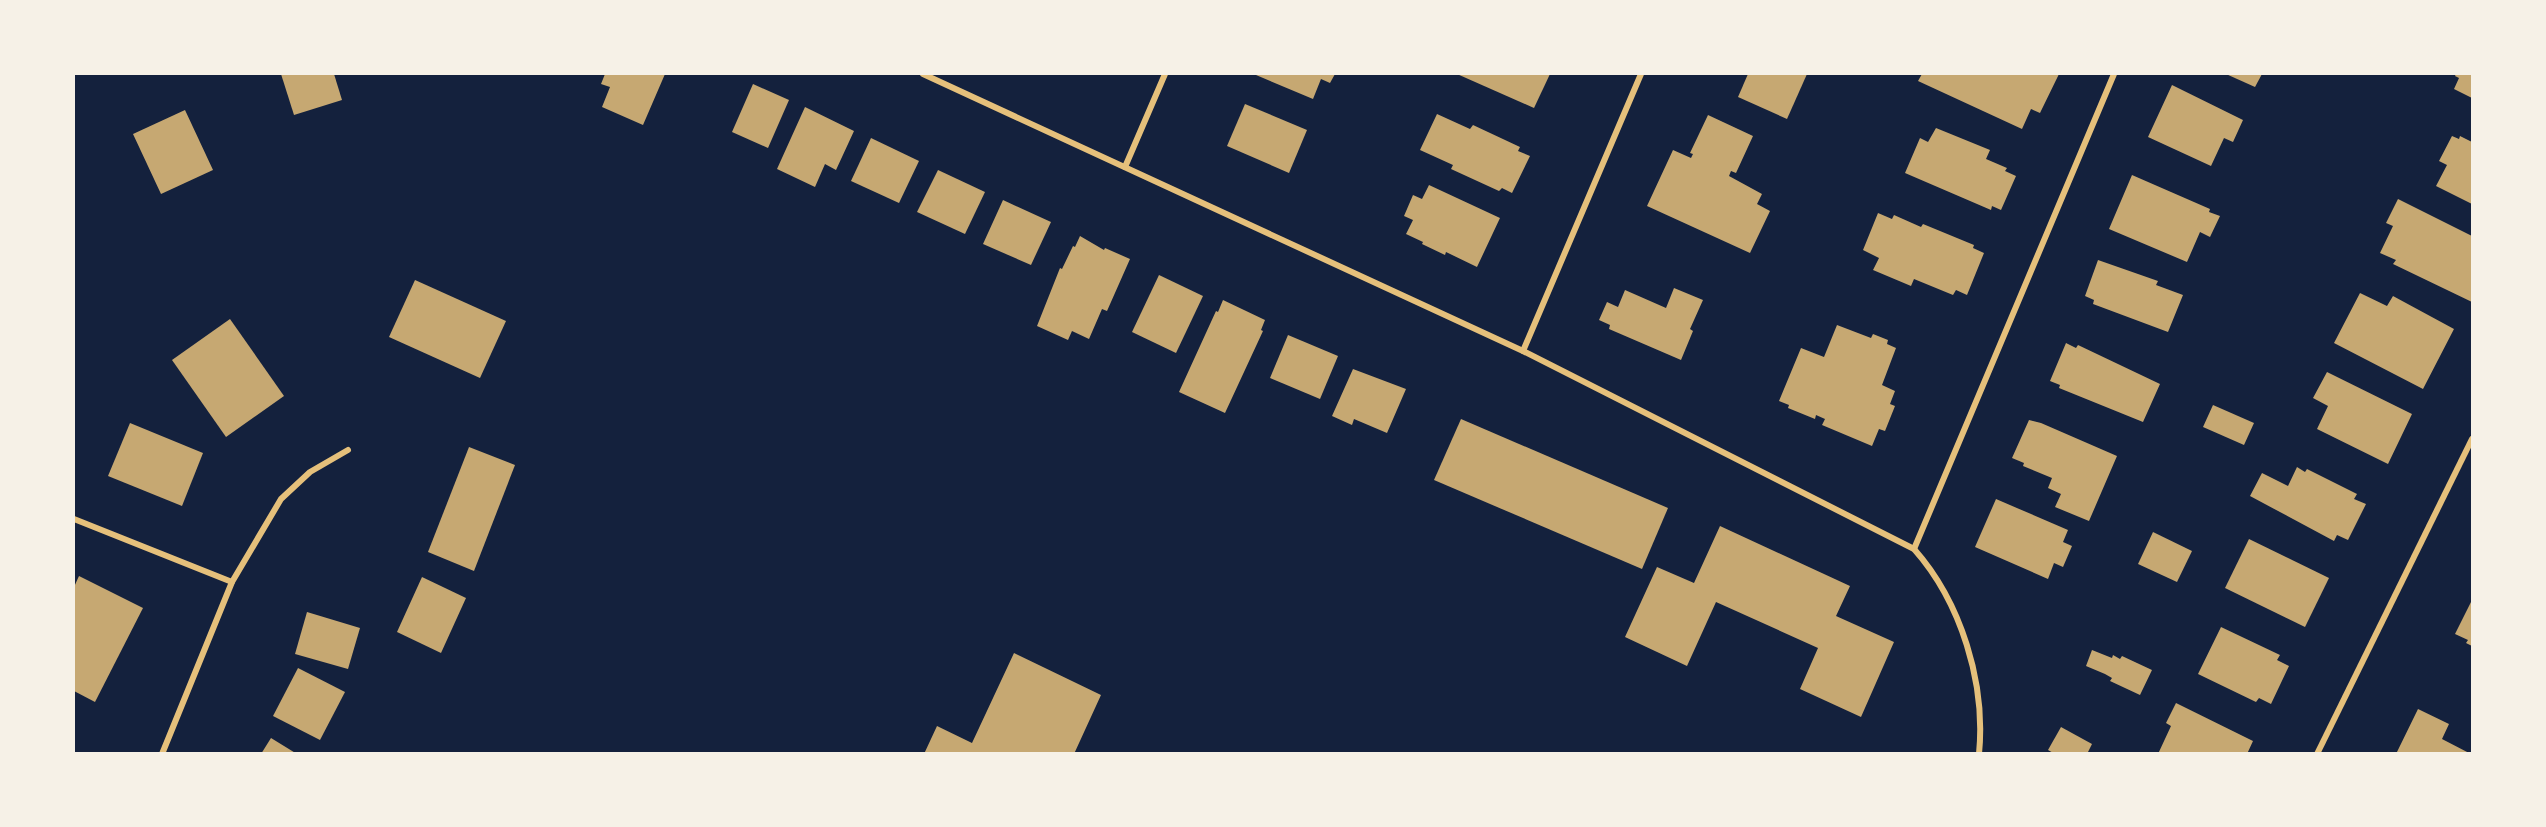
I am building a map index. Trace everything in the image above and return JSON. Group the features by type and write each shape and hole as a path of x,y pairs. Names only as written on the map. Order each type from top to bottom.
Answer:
{"street":[{"path":"922,74 1523,351 1914,549 1932,569 1969,651 1976,674 1982,729 1979,753"},
{"path":"1125,167 1165,74"},
{"path":"1523,351 1641,74"},
{"path":"1914,549 2114,74"},
{"path":"2317,753 2472,439"},
{"path":"162,753 232,582 281,499 310,472 348,450"},
{"path":"74,519 232,582"}],"building":[{"path":"281,74 334,74 342,100 294,115"},
{"path":"605,74 665,74 643,125 602,107 610,87 601,84"},
{"path":"1257,74 1335,74 1330,83 1321,79 1313,99"},
{"path":"1457,74 1550,74 1534,108"},
{"path":"1748,74 1807,74 1787,119 1738,97"},
{"path":"1922,74 2059,74 2040,113 2031,109 2022,129 1918,81"},
{"path":"2226,74 2262,74 2255,87"},
{"path":"2456,74 2472,74 2472,98 2454,89 2459,78 2455,76"},
{"path":"753,84 789,100 768,148 732,132"},
{"path":"2172,85 2243,120 2233,142 2224,138 2211,166 2148,137"},
{"path":"1245,104 1307,130 1289,173 1227,146"},
{"path":"805,107 854,131 836,170 825,164 815,187 777,169"},
{"path":"185,110 213,170 161,194 133,134"},
{"path":"1437,114 1470,129 1473,125 1520,147 1518,151 1530,156 1512,193 1502,188 1499,191 1451,169 1453,165 1420,150"},
{"path":"1708,115 1753,136 1736,173 1731,171 1729,176 1762,194 1757,204 1770,211 1750,253 1647,206 1673,150 1691,158 1693,154 1690,153"},
{"path":"1936,128 1990,150 1986,159 2007,168 2005,171 2016,176 2001,210 1992,206 1991,210 1905,173 1920,138 1928,142"},
{"path":"2452,136 2459,139 2460,136 2472,142 2472,204 2436,186 2447,165 2439,161"},
{"path":"871,138 919,161 899,203 851,181"},
{"path":"938,170 985,192 965,234 917,212"},
{"path":"2132,175 2210,209 2209,212 2220,216 2210,237 2200,232 2187,262 2109,229"},
{"path":"1429,185 1500,218 1477,267 1446,252 1445,255 1406,234 1413,220 1404,216 1413,195 1422,199"},
{"path":"2398,199 2472,236 2472,302 2393,264 2396,260 2380,253 2393,226 2386,223"},
{"path":"1003,200 1051,222 1031,265 983,244"},
{"path":"1878,213 1892,219 1894,215 1921,227 1923,224 1974,245 1973,248 1984,253 1967,295 1956,290 1953,295 1914,279 1911,286 1873,270 1879,258 1863,250"},
{"path":"1080,236 1104,250 1105,248 1130,259 1107,311 1102,309 1089,339 1072,331 1068,340 1037,326 1060,268 1062,269"},
{"path":"2098,260 2158,281 2156,285 2183,295 2168,332 2093,304 2094,300 2085,296"},
{"path":"1159,275 1203,296 1176,353 1132,332"},
{"path":"415,280 506,321 480,378 389,337"},
{"path":"1674,288 1703,300 1690,329 1693,331 1681,360 1609,329 1610,325 1599,320 1607,302 1618,307 1625,290 1666,308"},
{"path":"2360,293 2387,306 2393,296 2454,329 2423,389 2334,343"},
{"path":"1223,300 1265,320 1261,330 1263,331 1225,413 1179,392"},
{"path":"230,319 284,396 226,437 172,360"},
{"path":"1837,325 1871,338 1873,334 1888,340 1887,344 1896,348 1882,385 1895,391 1890,404 1895,406 1885,431 1879,429 1872,446 1822,425 1825,419 1816,415 1815,419 1788,408 1789,405 1779,401 1801,348 1824,357"},
{"path":"1288,335 1338,356 1320,399 1270,378"},
{"path":"2066,343 2076,348 2078,345 2160,384 2143,422 2059,388 2060,385 2050,381"},
{"path":"1353,369 1406,389 1387,433 1354,419 1352,425 1332,416"},
{"path":"2327,372 2412,414 2388,464 2317,429 2328,406 2313,398"},
{"path":"2213,405 2254,423 2244,445 2203,427"},
{"path":"1461,419 1668,508 1642,569 1434,480"},
{"path":"2029,420 2117,456 2089,521 2055,507 2061,494 2048,488 2052,478 2023,466 2024,463 2012,458"},
{"path":"130,423 203,453 182,506 108,476"},
{"path":"469,447 515,465 474,571 428,552"},
{"path":"2297,467 2305,472 2307,469 2357,494 2354,499 2366,504 2348,540 2337,535 2334,541 2250,496 2262,473 2288,486"},
{"path":"1996,499 2068,530 2063,542 2072,546 2063,567 2054,563 2048,579 1975,547"},
{"path":"1720,526 1850,586 1836,616 1894,642 1861,717 1800,689 1818,648 1716,602 1687,666 1625,637 1657,567 1694,583"},
{"path":"2153,532 2192,551 2177,582 2138,564"},
{"path":"2249,539 2329,578 2305,627 2225,588"},
{"path":"79,576 143,608 95,702 74,691 74,587"},
{"path":"422,577 466,598 441,653 397,632"},
{"path":"2472,600 2472,646 2466,643 2468,640 2455,634"},
{"path":"307,612 360,628 348,669 295,654"},
{"path":"2221,627 2280,655 2277,660 2289,666 2271,704 2259,698 2256,702 2198,674"},
{"path":"2092,650 2112,658 2113,655 2120,659 2122,656 2152,670 2140,695 2110,681 2112,678 2105,674 2086,666"},
{"path":"1014,653 1101,695 1074,754 924,754 937,726 972,743"},
{"path":"298,668 345,692 320,740 273,716"},
{"path":"2176,703 2253,741 2247,754 2158,754 2171,726 2166,723"},
{"path":"2418,709 2449,724 2442,739 2471,754 2396,754"},
{"path":"2061,727 2092,744 2087,754 2055,754 2048,750"},
{"path":"271,738 297,754 261,754"}]}
